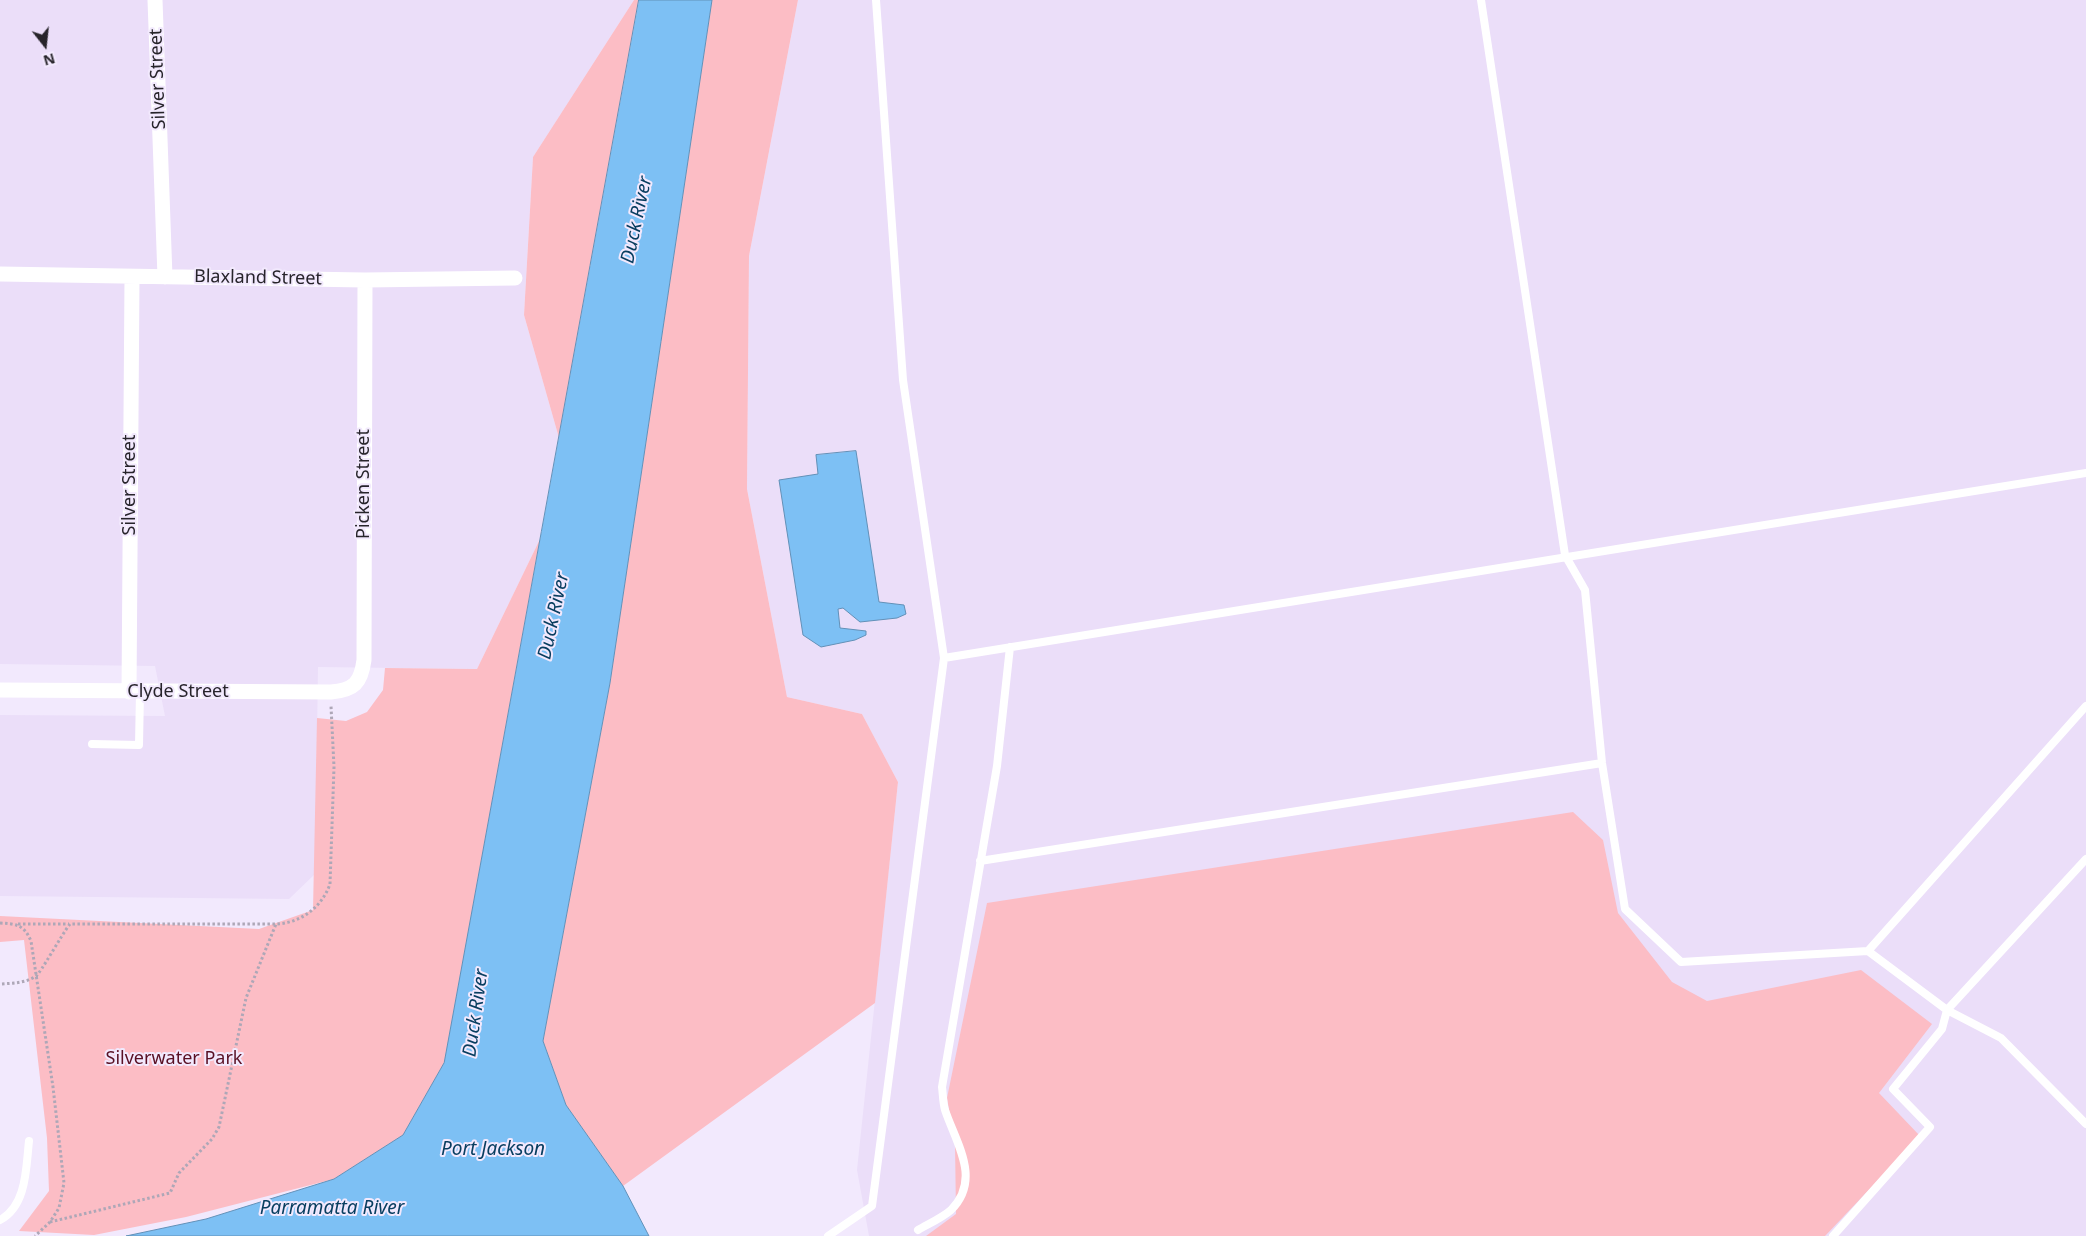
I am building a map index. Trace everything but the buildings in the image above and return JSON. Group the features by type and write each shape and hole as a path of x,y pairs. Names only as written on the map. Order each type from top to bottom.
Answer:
{"street":[{"name":"Silver Street","path":"155,0 165,277"},
{"name":"Blaxland Street","path":"0,274 364,280 515,278"},
{"name":"Silver Street","path":"132,277 134,692"},
{"name":"Picken Street","path":"354,685 362,676 364,660 364,280"},
{"name":"Clyde Street","path":"0,690 331,692 346,691 354,685"}],"lane":[{"path":"828,1236 872,1206 944,658 902,380 876,0"},
{"path":"1481,0 1565,556 1585,590 1602,763 1625,909 1681,962 1868,951 1947,1010 2002,1038 2086,1124"},
{"path":"944,658 2086,473"},
{"path":"918,1230 951,1210 964,1191 966,1168 962,1148 945,1109 942,1088 973,916 980,860 997,766 1010,646"},
{"path":"92,744 139,745 134,692"},
{"path":"1868,951 2086,706"},
{"path":"980,860 1602,763"},
{"path":"1833,1236 1930,1127 1893,1089 1942,1029 1947,1010 2086,860"},
{"path":"0,1220 13,1209 20,1197 29,1141"}],"path":[{"path":"0,923 289,924 308,914 326,898 330,884 334,767 331,692"},
{"path":"18,924 26,931 31,941 38,976 64,1183 59,1208 50,1222 35,1236"},
{"path":"2,984 25,981 38,976 53,947 70,924"},
{"path":"50,1222 170,1193 180,1173 212,1139 219,1127 246,998 276,924"}],"shaded area":[{"path":"0,0 634,0 533,157 524,315 559,438 540,539 477,669 318,667 315,874 289,899 0,896 0,715 165,716 155,666 0,664"},
{"path":"798,0 2086,0 2086,1236 869,1236 857,1170 898,782 862,714 787,697 747,489 749,256"}],"green space":[{"path":"634,0 639,0 559,438 524,315 533,157"},
{"path":"712,0 798,0 749,256 747,489 787,697 862,714 898,782 875,1003 623,1186 566,1105 543,1041 610,683"},
{"name":"Silverwater Park","path":"540,539 444,1063 403,1135 334,1179 186,1217 94,1235 19,1231 49,1191 47,1138 24,940 0,942 0,916 259,929 313,910 317,718 346,721 367,712 383,690 385,668 477,669"},
{"path":"1573,812 1603,840 1618,913 1672,982 1707,1001 1861,970 1932,1024 1879,1093 1920,1136 1825,1236 926,1236 956,1214 955,1144 947,1098 987,903"}],"water":[{"name":"Port Jackson","path":"639,0 712,0 610,683 543,1041 566,1105 623,1186 649,1236 126,1236 206,1219 334,1179 403,1135 444,1063"},
{"path":"856,451 879,602 904,605 906,614 897,618 860,622 843,608 838,609 840,628 866,631 866,635 855,640 821,647 803,635 779,480 818,474 816,455"}],"water label":[{"name":"Duck River","path":"637,220"},
{"name":"Duck River","path":"554,616"},
{"name":"Duck River","path":"476,1013"},
{"name":"Parramatta River","path":"332,1209"}]}
